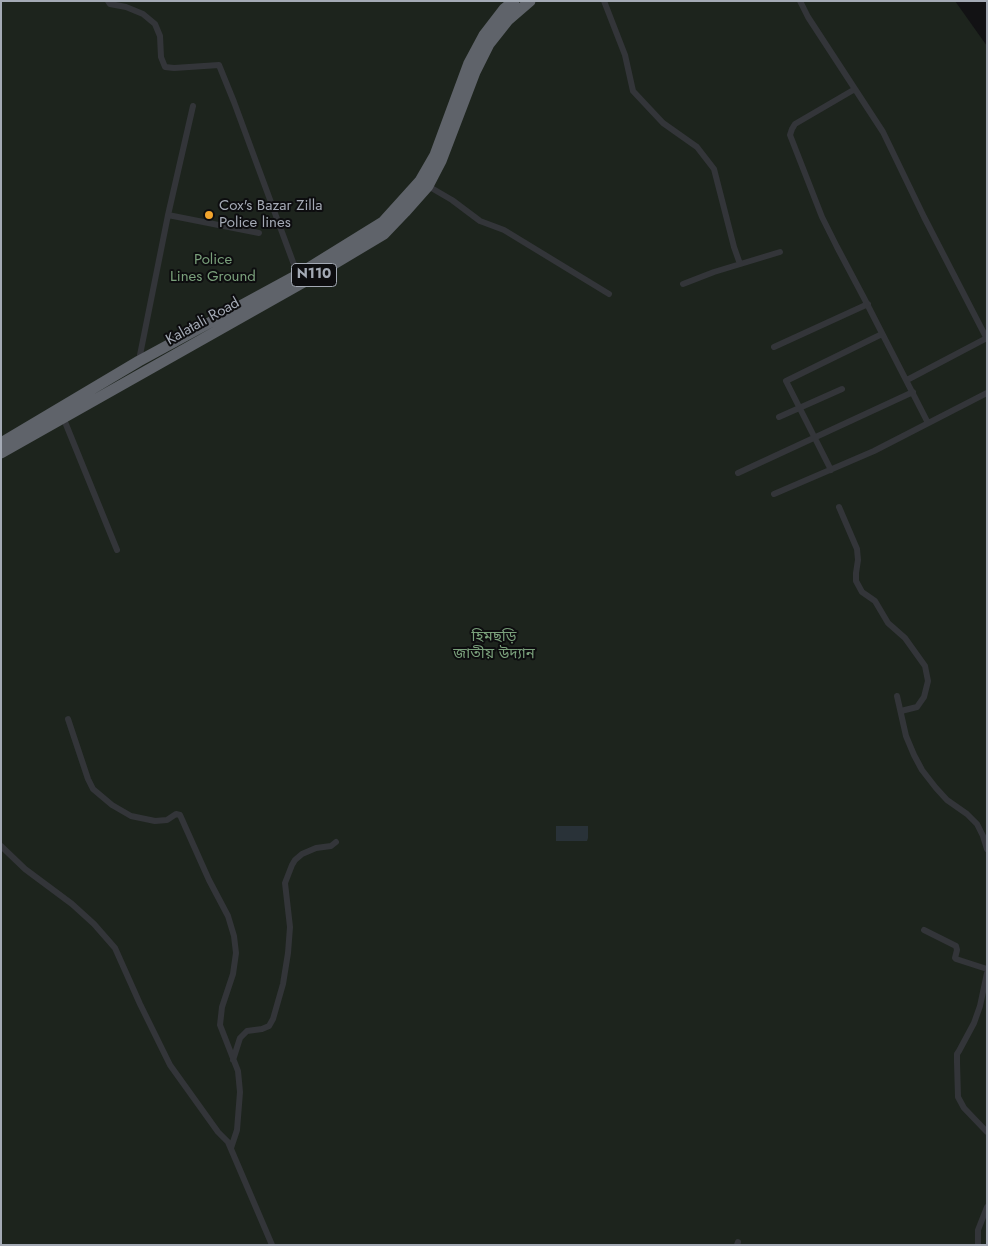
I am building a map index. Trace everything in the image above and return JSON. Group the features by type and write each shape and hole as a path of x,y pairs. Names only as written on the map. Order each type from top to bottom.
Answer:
{"highway":[{"name":"Kalatali Road","path":"1,443 61,413 160,356 383,222 420,181 434,154 469,63 501,5 514,1"},
{"name":"Kalatali Road","path":"1,453 139,361 160,356 302,283 384,234 428,186 441,161 475,72 489,44 508,20 530,1"}],"street":[{"path":"108,1 110,4 126,7 143,14 154,24 160,36 161,57 165,67 219,65 299,274"},
{"path":"604,1 626,55 633,91 663,123 697,147 714,169 740,264"},
{"path":"800,1 808,17 883,132 987,339 907,380"},
{"path":"855,89 795,124 790,135 822,217 928,423"},
{"path":"139,361 168,216 193,106"},
{"path":"428,186 452,200 480,221 504,230 609,294"},
{"path":"168,216 259,234"},
{"path":"683,284 780,252"},
{"path":"774,346 868,304"},
{"path":"831,470 786,381 882,334"},
{"path":"779,417 842,389"},
{"path":"738,473 913,392"},
{"path":"774,494 874,451 987,393"},
{"path":"61,413 117,550"},
{"path":"839,507 857,549 856,581 862,592 875,602 888,623 905,638 925,666 928,682 924,697 917,707 901,711"},
{"path":"897,696 906,736 922,770 947,800 967,814 977,824 987,848"},
{"path":"68,719 93,790 112,805 132,816 155,821 167,820 176,814 180,815 209,880 228,916 234,936 236,953 233,974 222,1007 220,1025 238,1072 240,1092 237,1130 230,1145"},
{"path":"233,1060 240,1038 247,1031 262,1030 269,1026 273,1019 283,984 288,953 290,926 285,884 292,865 302,854 316,848 330,846 336,842"},
{"path":"1,846 25,869 94,924 115,948 170,1065 218,1132 230,1145 272,1245"},
{"path":"924,930 956,946 956,959 987,969"},
{"path":"987,973 980,1006 974,1023 959,1051 957,1062 958,1097 964,1108 987,1132"},
{"path":"978,1245 978,1230 987,1207"}],"green space":[{"name":"হিমছড়ি জাতীয় উদ্যান","path":"1,1 955,1 987,46 987,1245 1,1245"}],"shaded area":[{"path":"556,826 588,826 587,841 556,841"}],"place":[{"name":"Cox's Bazar Zilla Police lines","path":"209,215"}],"park label":[{"name":"Police Lines Ground","path":"213,268"}]}
